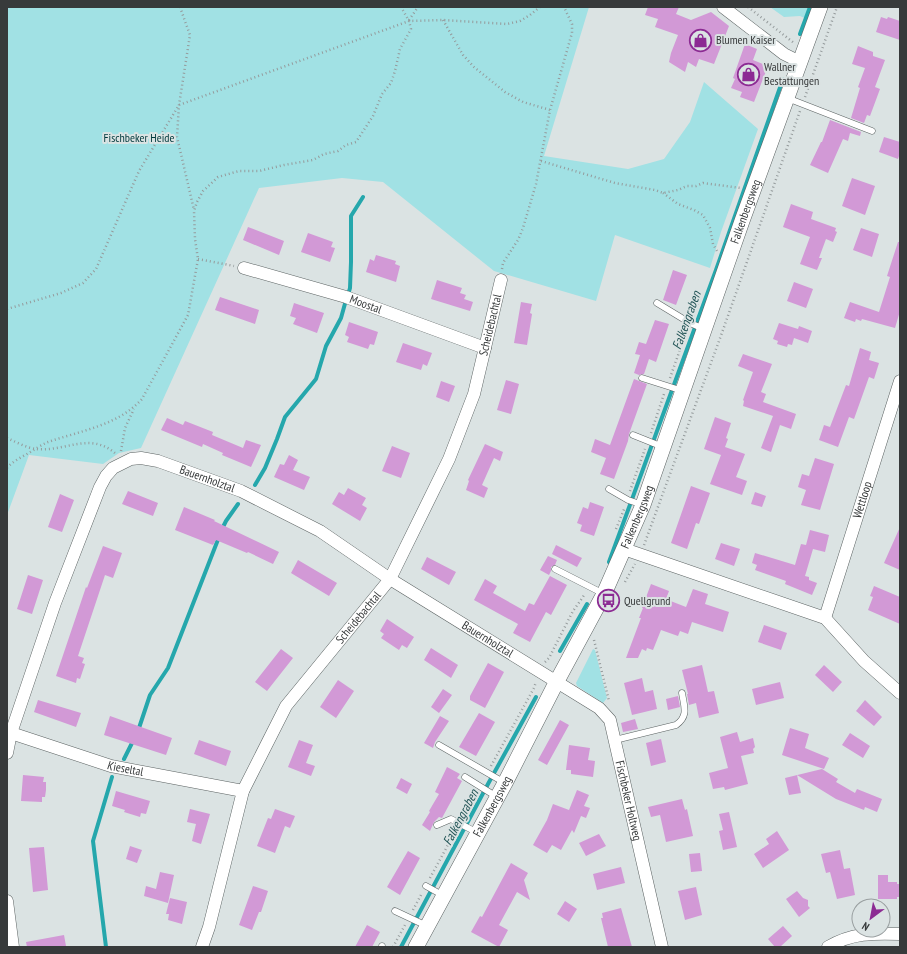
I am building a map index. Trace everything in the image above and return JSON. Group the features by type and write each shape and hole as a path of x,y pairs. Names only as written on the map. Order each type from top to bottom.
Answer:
{"street":[{"path":"723,7 784,54 800,62"},
{"name":"Falkenbergsweg","path":"416,947 433,890 473,830 487,791 500,780 557,681 604,594 624,549 634,502 674,388 787,98 820,7"},
{"name":"Moostal","path":"244,268 346,297 485,348"},
{"name":"Scheidebachtal","path":"202,947 209,927 243,791 286,706 390,579 450,459 474,394 500,280"},
{"name":"Wettloop","path":"825,618 900,381"},
{"name":"Bauernholztal","path":"7,753 11,733 55,603 94,498 106,476 122,462 131,459 149,458 241,491 320,531 390,579 557,681"},
{"path":"624,549 825,618 864,661 900,693"},
{"name":"Fischbeker Holtweg","path":"557,681 600,708 610,720 662,947"},
{"name":"Kieseltal","path":"11,733 110,766 243,791"},
{"path":"7,901 13,947"},
{"path":"828,947 839,940 862,934 900,934"}],"lane":[{"path":"787,98 872,131"},
{"path":"657,303 697,326"},
{"path":"642,378 674,388"},
{"path":"633,435 655,443"},
{"path":"609,489 634,502"},
{"path":"555,569 604,594"},
{"path":"615,740 676,725 682,721 685,715 682,693"},
{"path":"439,745 500,780"},
{"path":"464,777 487,791"},
{"path":"437,825 451,819 473,830"},
{"path":"395,911 423,924"}],"path":[{"path":"7,468 12,463 46,443 99,426 123,416 134,408 150,387 188,315 198,259 195,239 194,212 177,137 179,105 190,35 180,7"},
{"path":"194,212 196,202 203,191 218,177 239,171 259,171 313,160 324,154 338,151 356,142 373,116 382,94 391,83 400,48 410,29 409,21 402,7"},
{"path":"409,21 418,7"},
{"path":"7,309 61,293 83,283 96,269 139,171 179,105 409,21 443,20 508,24 520,21 540,7"},
{"path":"500,280 503,263 518,240 523,228 536,184 550,110 572,33 572,24 564,7"},
{"path":"748,7 792,41"},
{"path":"443,20 463,55 474,67 505,92 524,102 550,110"},
{"path":"541,161 615,183 655,190 663,193 678,204 703,215 710,228 717,255"},
{"path":"663,193 678,190 687,186 696,186 703,183 739,187"},
{"path":"198,259 244,268"},
{"path":"615,533 634,502 697,326 700,298"},
{"path":"7,438 36,449 94,443 110,448 118,456 125,428 134,408"},
{"path":"489,774 534,688 538,670 548,658 573,611 590,587"},
{"path":"587,626 595,641 611,711 610,720"},
{"path":"393,947 410,918 433,890 461,824 487,791"}],"green space":[{"name":"Fischbeker Heide","path":"7,7 589,7 544,156 628,169 664,159 690,122 704,82 758,129 721,232 710,268 615,235 596,301 494,271 383,182 342,178 259,188 141,448 119,453 103,464 29,455 7,515"},
{"path":"770,7 814,7 809,20 800,16 784,17"},
{"path":"593,649 595,650 607,698 603,703 577,686 576,683"}],"building":[{"name":"Blumen Kaiser","path":"648,7 679,7 676,14 691,20 711,12 729,26 714,64 699,59 696,67 688,62 685,72 669,62 678,35 655,27 658,19 645,15"},
{"path":"881,17 887,19 888,17 900,21 900,40 876,32"},
{"name":"Wallner Bestattungen","path":"745,44 757,49 753,60 768,66 754,102 740,97 742,92 731,88"},
{"path":"858,46 873,52 873,56 885,60 875,87 880,89 870,116 867,115 864,123 851,118 860,88 858,87 865,68 852,64"},
{"path":"830,120 861,132 860,136 850,133 848,141 843,139 828,173 810,165 822,142"},
{"path":"884,137 900,142 900,153 898,159 879,152"},
{"path":"852,178 875,186 865,215 842,206"},
{"path":"791,204 813,212 811,219 836,228 835,231 837,232 833,242 826,239 819,258 822,258 817,270 800,264 810,237 783,227"},
{"path":"248,227 284,241 279,255 243,240"},
{"path":"861,228 879,234 872,257 853,250"},
{"path":"308,233 333,242 331,247 335,248 330,262 301,252"},
{"path":"898,242 900,242 900,311 895,328 862,319 861,321 856,319 855,322 844,318 850,302 879,312 890,277 887,276"},
{"path":"376,255 396,261 395,264 400,266 396,282 366,272 370,259 374,261"},
{"path":"673,270 687,275 676,305 663,300"},
{"path":"437,280 462,288 460,293 466,295 464,299 473,302 470,311 431,299"},
{"path":"794,282 813,289 806,308 787,301"},
{"path":"220,297 259,310 255,324 215,310"},
{"path":"521,302 532,304 530,313 532,314 527,345 514,343"},
{"path":"294,303 324,313 317,333 293,324 296,318 290,316"},
{"path":"655,320 669,324 656,362 649,359 644,374 639,375 634,373 640,355 635,354 639,342 646,344"},
{"path":"349,322 378,332 374,345 370,344 368,349 347,342 349,337 345,335"},
{"path":"779,323 798,329 799,326 812,331 808,343 794,338 792,345 788,344 787,347 777,344 778,341 773,339"},
{"path":"403,343 432,353 427,366 423,364 421,370 396,362"},
{"path":"860,348 871,352 869,360 879,363 874,379 869,377 854,419 849,417 838,447 819,440 824,425 830,427 846,385 849,386"},
{"path":"743,354 772,364 761,392 766,394 763,402 796,414 791,429 780,425 771,452 761,448 773,416 743,406 743,400 753,372 738,366"},
{"path":"634,379 647,384 614,479 600,474 606,458 591,452 595,439 610,445"},
{"path":"506,380 519,384 511,414 497,410"},
{"path":"441,381 455,386 449,402 436,397"},
{"path":"715,417 731,423 726,438 728,439 725,447 745,454 736,477 747,481 742,495 710,484 721,455 704,449"},
{"path":"167,418 183,425 185,421 213,432 212,435 243,448 246,440 261,445 251,467 222,455 223,453 203,444 202,447 161,430"},
{"path":"485,444 503,452 500,461 494,458 482,485 488,488 484,498 466,490 468,480"},
{"path":"392,446 410,453 401,478 382,471"},
{"path":"289,455 298,460 293,470 310,477 304,490 274,477 280,464 284,465"},
{"path":"815,458 834,464 820,510 801,505 806,490 798,487 802,474 809,476"},
{"path":"691,486 710,493 699,524 696,523 687,549 671,543"},
{"path":"348,488 366,498 362,505 367,508 360,521 332,504 339,492 344,495"},
{"path":"128,491 158,503 153,516 122,504"},
{"path":"755,492 766,496 762,507 751,504"},
{"path":"60,494 74,500 62,532 48,527"},
{"path":"590,502 604,507 594,536 580,531 582,525 577,523 583,507 588,509"},
{"path":"184,507 215,520 214,521 279,552 273,564 248,552 247,553 216,540 213,545 175,530"},
{"path":"900,527 900,570 884,563"},
{"path":"810,530 829,535 825,552 813,549 805,576 809,577 809,580 817,583 812,595 785,584 786,581 755,570 757,565 752,563 755,553 795,565 801,544 806,545"},
{"path":"721,543 740,549 734,566 715,559"},
{"path":"556,545 582,558 577,567 552,554"},
{"path":"103,546 122,553 113,578 105,575 78,656 84,658 82,663 85,664 80,679 77,678 76,683 56,676 86,587 87,588"},
{"path":"548,556 557,560 555,565 551,567 549,575 540,570"},
{"path":"427,557 456,572 449,585 421,569"},
{"path":"298,560 337,583 329,596 291,573"},
{"path":"28,575 43,580 32,614 17,609"},
{"path":"550,576 567,585 551,615 546,612 530,642 513,633 518,624 474,600 485,579 497,586 493,593 525,611 529,603 534,605"},
{"path":"651,584 669,591 666,599 686,607 693,589 708,594 705,604 729,612 723,632 692,622 688,634 680,631 678,636 661,630 653,650 647,648 646,651 642,649 638,658 626,658 641,618 639,618"},
{"path":"874,586 900,597 900,624 868,610 873,597 870,596"},
{"path":"387,619 414,637 407,648 402,645 399,650 381,638 384,634 380,631"},
{"path":"764,625 787,633 781,650 758,642"},
{"path":"431,648 458,665 451,678 424,660"},
{"path":"281,649 293,658 267,691 255,682"},
{"path":"488,663 504,672 485,708 470,700 470,696"},
{"path":"702,665 708,692 714,691 719,713 699,718 696,703 689,705 682,670"},
{"path":"824,665 842,682 833,692 815,675"},
{"path":"642,678 645,692 653,690 657,709 632,715 624,683"},
{"path":"338,680 354,691 336,718 320,707"},
{"path":"780,682 784,698 756,705 752,689"},
{"path":"443,689 452,695 439,713 431,707"},
{"path":"678,696 680,707 668,710 666,699"},
{"path":"38,700 81,713 76,727 34,712"},
{"path":"865,700 882,717 874,726 856,711"},
{"path":"479,713 495,722 476,756 459,747"},
{"path":"110,716 172,738 166,755 104,735"},
{"path":"440,716 449,721 435,742 433,748 424,743"},
{"path":"635,719 638,729 623,732 621,723"},
{"path":"560,720 569,725 547,765 538,760"},
{"path":"790,728 809,734 805,748 829,758 824,769 782,755"},
{"path":"737,732 740,742 753,738 755,747 753,749 754,753 741,756 748,784 725,790 724,787 713,789 709,773 728,768 720,737"},
{"path":"850,733 870,746 863,758 842,745"},
{"path":"661,739 666,762 651,766 646,743"},
{"path":"199,740 231,751 226,766 194,754"},
{"path":"299,740 313,745 306,763 315,766 311,776 288,767"},
{"path":"569,745 590,748 588,760 595,761 593,777 571,774 571,770 566,770"},
{"path":"447,767 460,774 457,778 462,781 442,818 439,817 434,822 430,831 422,825 439,794 435,792"},
{"path":"822,769 838,779 836,782 855,793 857,789 882,799 877,812 865,807 864,810 836,799 797,775"},
{"path":"23,775 44,777 43,782 46,782 46,790 45,797 42,797 42,802 21,801"},
{"path":"797,775 801,793 789,795 785,778"},
{"path":"401,778 412,784 407,794 396,788"},
{"path":"577,790 589,795 584,806 590,808 586,818 581,816 574,833 572,830 561,850 552,845 547,853 533,845 547,820 553,804 569,810"},
{"path":"116,791 150,801 146,814 141,813 140,817 112,806"},
{"path":"682,799 685,810 687,809 693,836 666,842 660,815 651,817 648,807"},
{"path":"190,809 210,814 201,844 192,841 196,824 187,822"},
{"path":"275,809 295,816 290,828 285,826 275,853 257,846 268,818 271,819"},
{"path":"729,812 737,847 723,850 719,831 723,830 719,814"},
{"path":"777,831 789,850 763,868 754,854 769,844 766,839"},
{"path":"599,834 606,846 586,856 579,843"},
{"path":"130,846 142,850 137,863 126,859"},
{"path":"44,847 48,890 33,892 29,848"},
{"path":"840,850 844,869 850,868 855,895 837,899 830,872 826,873 821,854"},
{"path":"408,851 420,858 400,895 387,887"},
{"path":"700,853 702,871 691,872 689,854"},
{"path":"511,863 528,873 524,880 530,900 517,892 499,925 508,930 499,947 471,932 480,916 482,917"},
{"path":"621,867 625,883 597,890 593,874"},
{"path":"160,872 174,875 168,903 144,896 146,886 156,889"},
{"path":"878,875 888,875 888,882 897,882 897,884 900,884 900,897 897,897 897,899 878,898"},
{"path":"253,886 268,891 261,912 259,912 252,930 239,925"},
{"path":"696,887 702,915 685,920 678,891"},
{"path":"797,891 803,898 808,900 808,906 810,908 799,917 786,899"},
{"path":"170,898 187,902 182,924 168,920 169,914 166,914"},
{"path":"565,901 577,909 569,922 557,914"},
{"path":"621,908 632,947 608,947 601,918 603,918 602,913"},
{"path":"367,925 380,932 372,947 355,947"},
{"path":"783,926 792,936 780,947 775,947 768,939"},
{"path":"64,935 66,946 27,947 26,942"}],"waterway":[{"name":"Falkengraben","path":"800,34 810,7"},
{"name":"Falkengraben","path":"609,562 716,270 783,79"},
{"path":"348,295 350,288 351,262 351,216 363,197"},
{"path":"255,485 265,468 285,417 316,379 326,346 341,318 346,300"},
{"path":"222,529 238,504"},
{"path":"138,731 150,695 168,668 219,537"},
{"name":"Falkengraben","path":"560,651 587,604"},
{"name":"Falkengraben","path":"401,947 536,697"},
{"path":"124,759 134,739"},
{"path":"106,947 93,841 112,777"}],"place":[{"name":"Blumen Kaiser","path":"700,40"},
{"name":"Wallner Bestattungen","path":"749,74"},
{"name":"Quellgrund","path":"609,601"}]}
